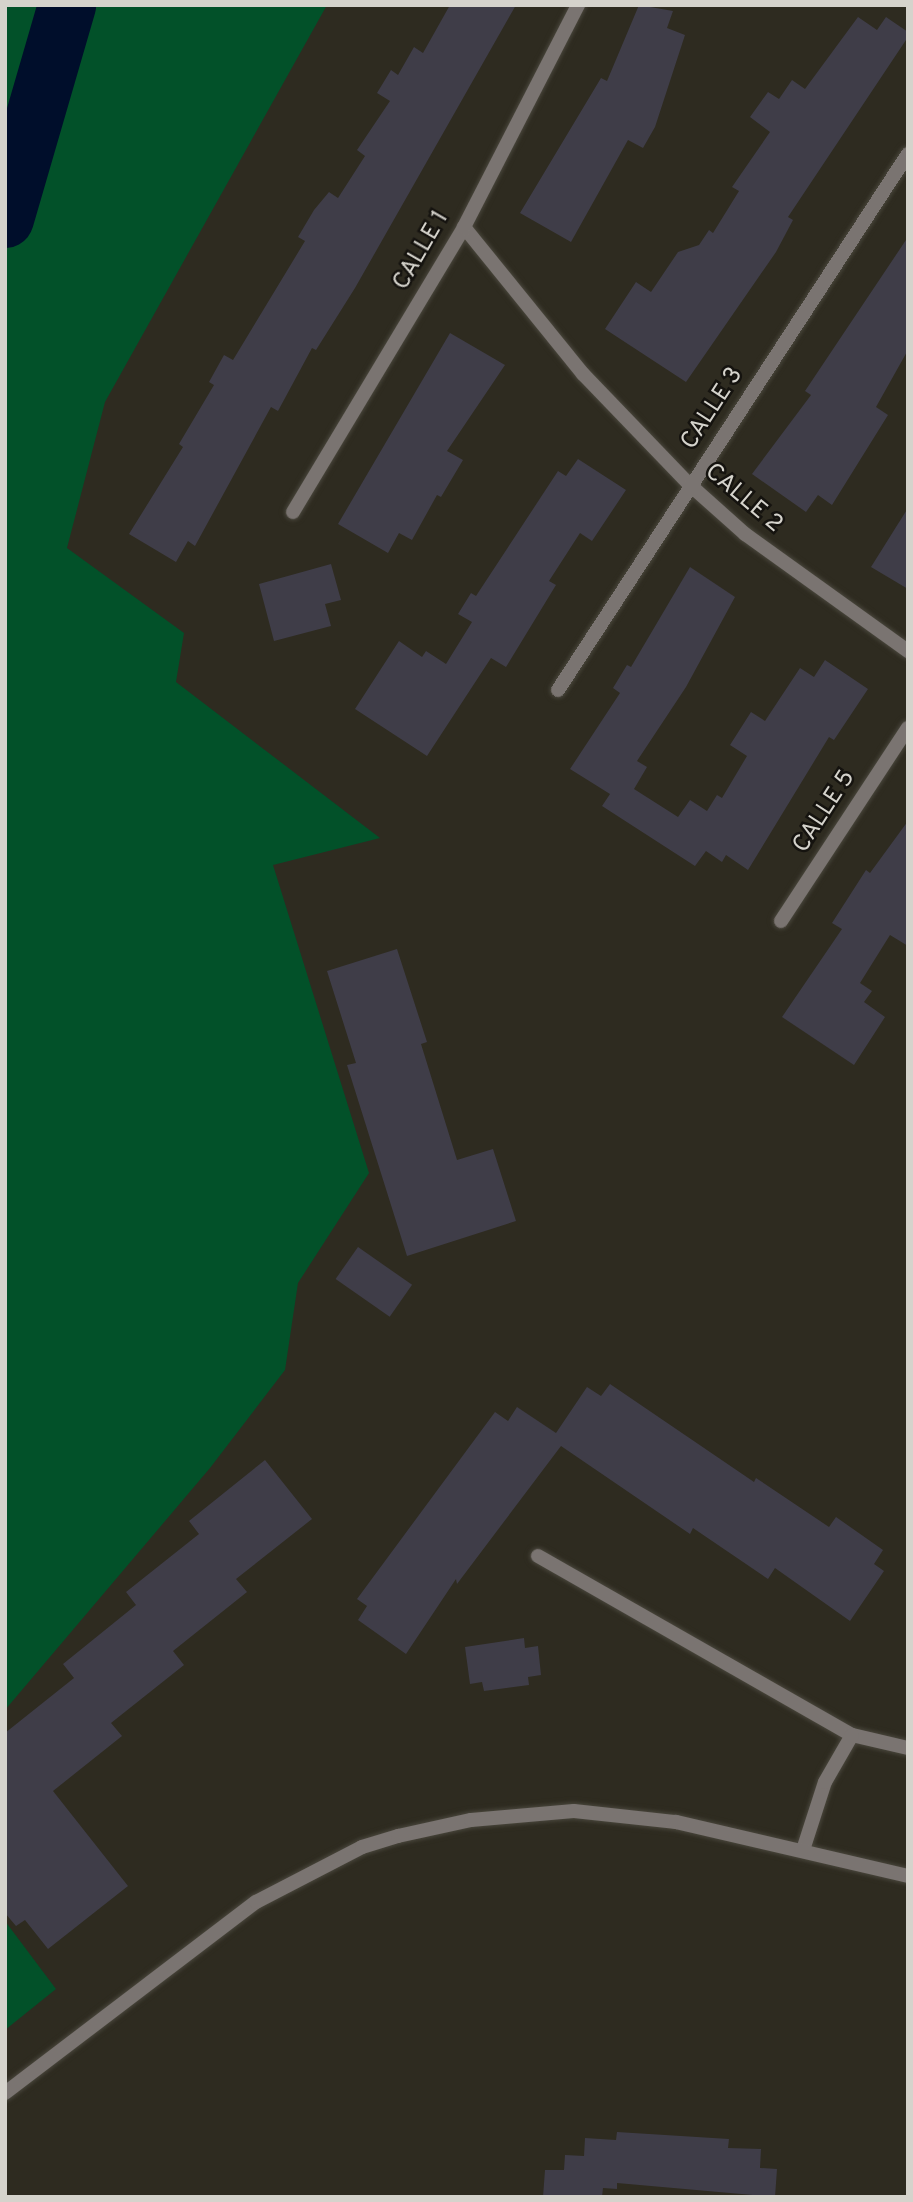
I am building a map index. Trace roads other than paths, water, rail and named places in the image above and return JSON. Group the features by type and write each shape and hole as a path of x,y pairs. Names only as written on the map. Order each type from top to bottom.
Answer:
{"street":[{"name":"CALLE 1","path":"293,512 464,227 578,5"},
{"name":"CALLE 3","path":"558,690 908,154"},
{"name":"CALLE 2","path":"464,227 583,374 690,485 745,534 908,651"},
{"name":"CALLE 5","path":"780,921 908,728"},
{"path":"538,1556 852,1735 908,1748"},
{"path":"803,1850 825,1782 852,1735"},
{"path":"5,2092 256,1902 362,1847 471,1820 574,1811 676,1822 908,1875"}],"waterway":[{"path":"5,219 67,5"}]}
